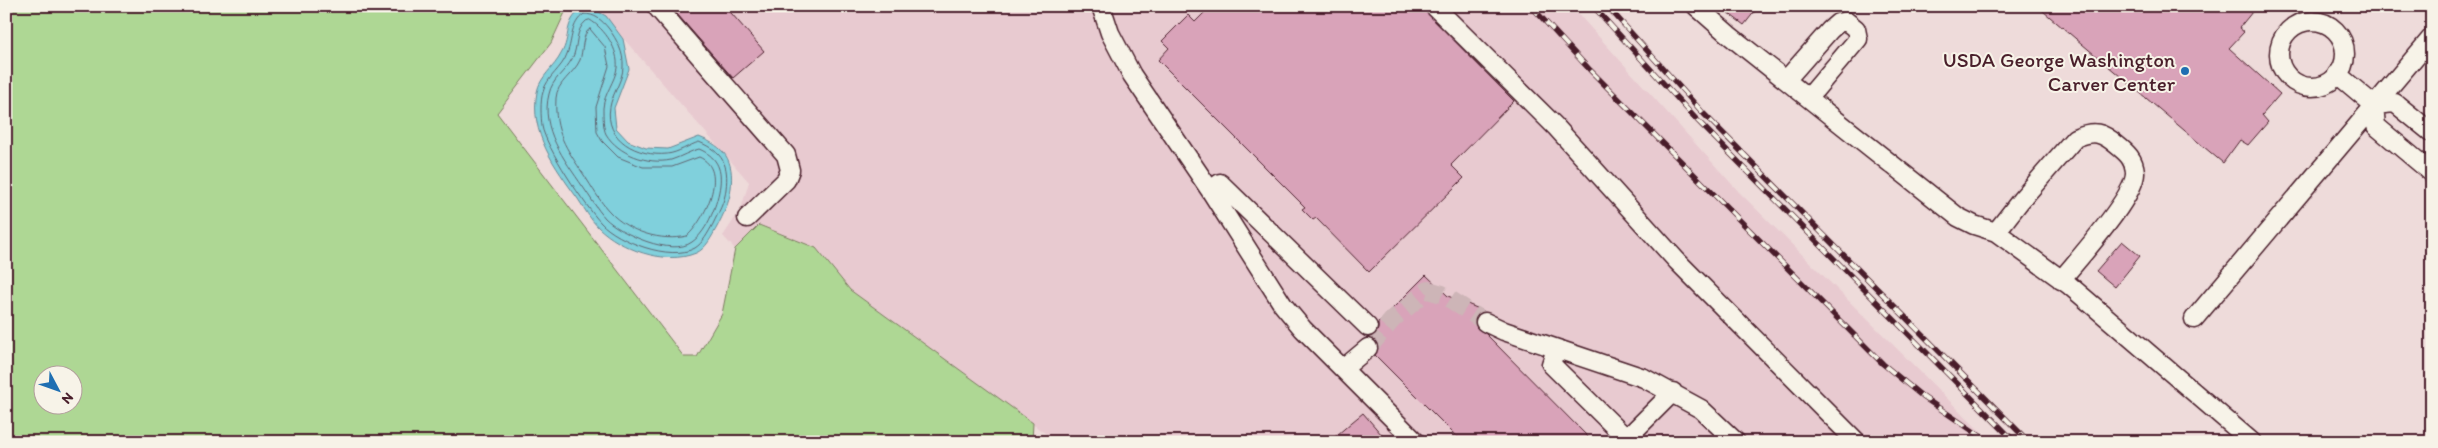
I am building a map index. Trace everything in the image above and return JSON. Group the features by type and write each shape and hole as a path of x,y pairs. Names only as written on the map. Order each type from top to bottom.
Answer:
{"street":[{"path":"656,6 786,154 790,170 786,180 747,218"},
{"path":"1101,6 1110,33 1132,75 1210,190 1282,305 1416,442"},
{"path":"1434,6 1555,126 1677,260 1857,442"},
{"path":"1696,6 1958,217 1974,225 1996,232 2061,280 2252,442"},
{"path":"1786,80 1830,30 1838,23 1846,21 1856,29 1858,38 1809,98"},
{"path":"2194,319 2432,37"},
{"path":"2337,74 2374,105 2376,126 2432,173"},
{"path":"2374,105 2395,102 2432,133"},
{"path":"1996,232 2020,200 2075,138 2088,133 2105,134 2132,158 2136,174 2132,188 2114,214 2061,280"},
{"path":"1210,190 1220,183 1368,327"},
{"path":"1485,322 1504,331 1644,378 1673,392 1701,409 1736,442"},
{"path":"1344,368 1368,348"},
{"path":"1556,349 1551,364 1625,440 1673,392"}],"shaded area":[{"path":"595,6 1571,6 1739,192 1991,442 1057,442 850,290 816,248 760,225 735,249 723,236 741,209 749,182"}],"green space":[{"path":"6,6 568,6 551,43 497,113 684,357 697,357 722,314 735,249 759,225 816,248 850,290 1033,423 1032,442 6,442"}],"water":[{"path":"583,8 593,9 606,16 623,39 629,69 614,108 616,128 628,141 646,148 668,149 699,137 721,150 729,162 732,178 728,203 711,238 703,249 696,253 684,257 671,258 657,256 631,248 607,235 590,217 561,175 546,149 537,122 537,92 541,81 558,59 564,47 572,19"}],"building":[{"path":"670,6 725,6 764,51 733,78"},
{"path":"1211,6 1420,6 1514,101 1451,165 1464,178 1369,272 1316,218 1313,220 1302,209 1305,207 1158,60 1169,48 1162,41 1188,15 1195,22"},
{"path":"1719,6 1759,6 1744,25"},
{"name":"USDA George Washington Carver Center","path":"2037,6 2257,6 2239,28 2244,32 2229,48 2280,94 2262,115 2268,122 2248,145 2240,140 2223,163"},
{"path":"2122,241 2140,256 2115,287 2096,271"},
{"path":"1426,275 1448,296 1484,311 1475,318 1477,328 1486,334 1593,442 1462,442 1375,355 1378,347 1376,341 1371,338 1362,340 1375,335 1378,323"},
{"path":"1363,413 1388,442 1329,442 1352,422"}],"tunnel":[{"path":"1368,348 1393,319 1428,290 1442,294 1485,322"}],"railway":[{"path":"1531,6 1590,70 1883,364 1923,397 1989,442"},
{"path":"1593,6 1697,120 2015,442"},
{"path":"1607,6 1704,114 2029,442"}],"place":[{"name":"USDA George Washington Carver Center","path":"2185,71"}]}
